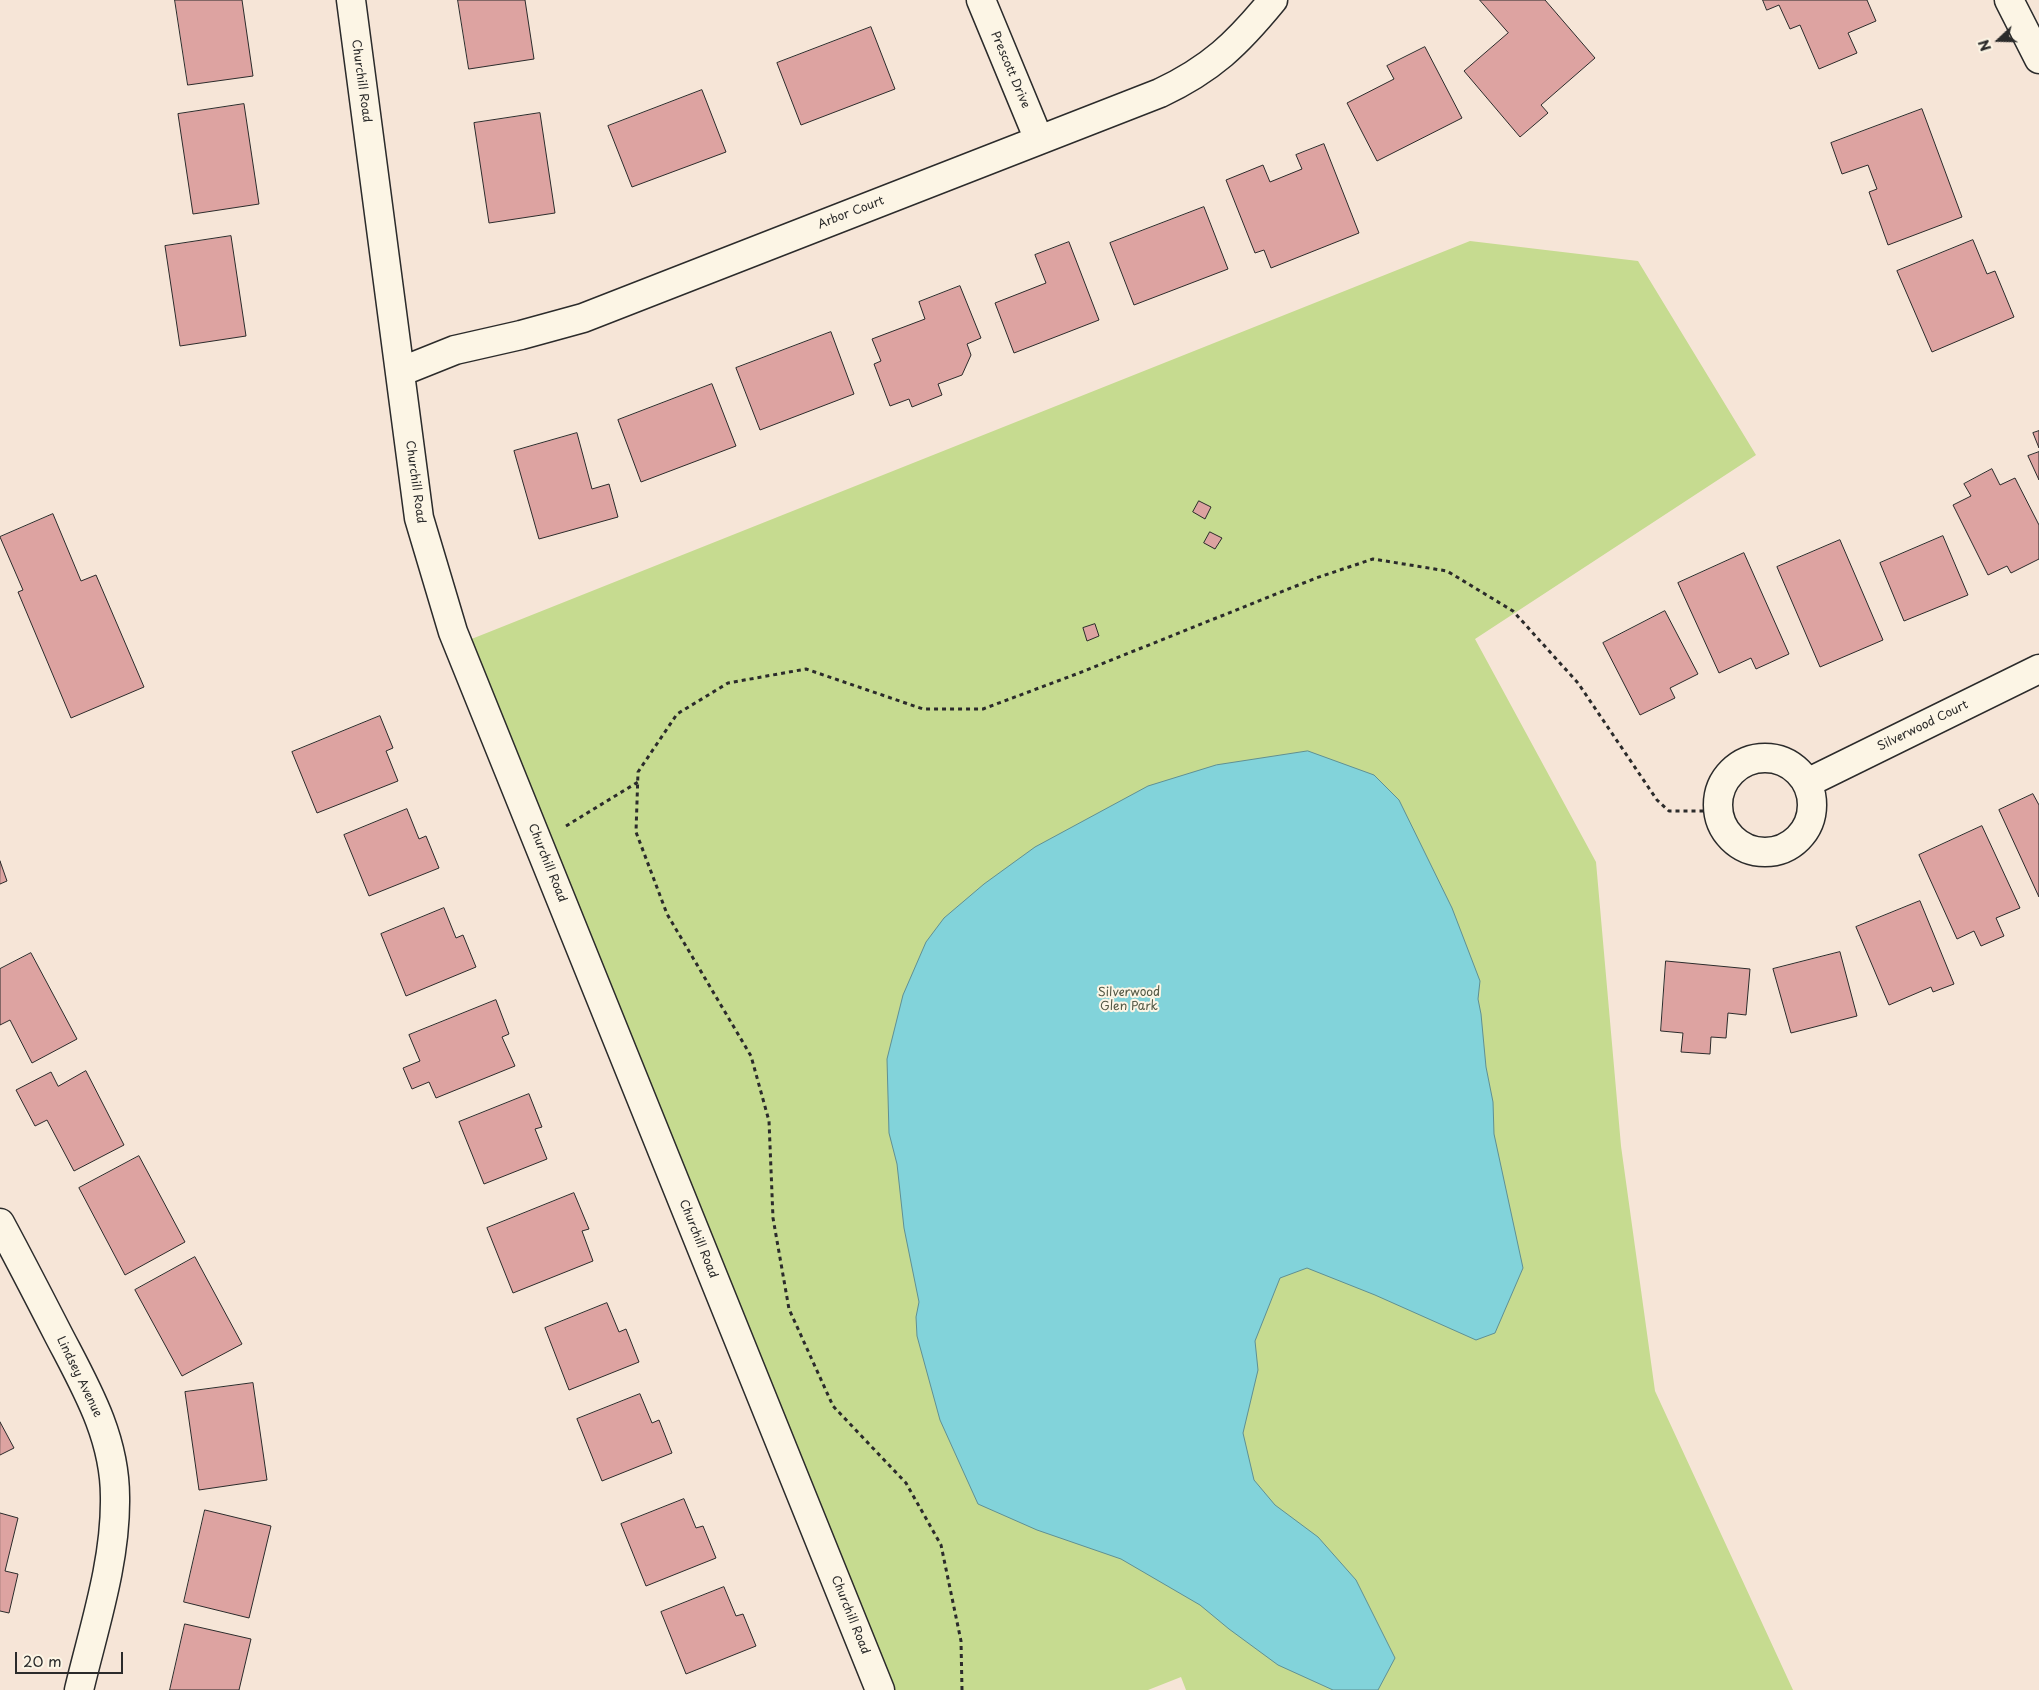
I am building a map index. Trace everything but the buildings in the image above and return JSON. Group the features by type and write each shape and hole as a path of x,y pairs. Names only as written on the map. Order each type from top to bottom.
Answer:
{"street":[{"name":"Churchill Road","path":"351,0 418,518 453,632 880,1690"},
{"name":"Prescott Drive","path":"981,0 1039,140"},
{"name":"Arbor Court","path":"400,372 455,350 583,318 1160,93 1187,80 1222,56 1252,26 1273,0"},
{"path":"2009,0 2039,60"},
{"name":"Silverwood Court","path":"1807,784 2039,669"},
{"path":"1767,758 1783,762 1796,770 1807,784 1811,798 1811,812 1807,826 1798,838 1787,847 1773,852 1758,852 1745,848 1732,840 1723,827 1718,811 1718,795 1725,780 1736,768 1750,760 1767,758"},
{"name":"Lindsey Avenue","path":"0,1223 9,1263 97,1410 112,1457 115,1495 114,1524 108,1566 79,1690"}],"path":[{"path":"962,1690 961,1641 941,1545 906,1483 833,1406 789,1309 773,1218 769,1121 751,1056 667,914 636,832 638,772 677,714 728,683 806,669 923,709 983,709 1080,673 1316,578 1373,559 1447,571 1513,611 1578,683 1657,800 1669,811 1718,811"},
{"path":"539,843 638,782"}],"green space":[{"name":"Silverwood Glen Park","path":"1470,241 1638,261 1756,455 1475,639 1596,862 1621,1146 1655,1391 1793,1690 1186,1690 1181,1677 1148,1690 895,1690 469,640"}],"water":[{"path":"1308,751 1374,775 1399,800 1452,908 1480,981 1478,999 1486,1067 1493,1102 1494,1134 1523,1268 1495,1333 1476,1340 1375,1295 1307,1268 1280,1278 1255,1341 1258,1370 1243,1433 1254,1480 1275,1505 1318,1537 1356,1580 1395,1658 1378,1690 1333,1690 1278,1665 1200,1605 1121,1559 1037,1530 978,1504 940,1420 917,1336 916,1317 919,1302 904,1228 897,1164 889,1133 887,1059 903,995 926,942 944,918 984,884 1035,847 1148,786 1216,765"}]}
